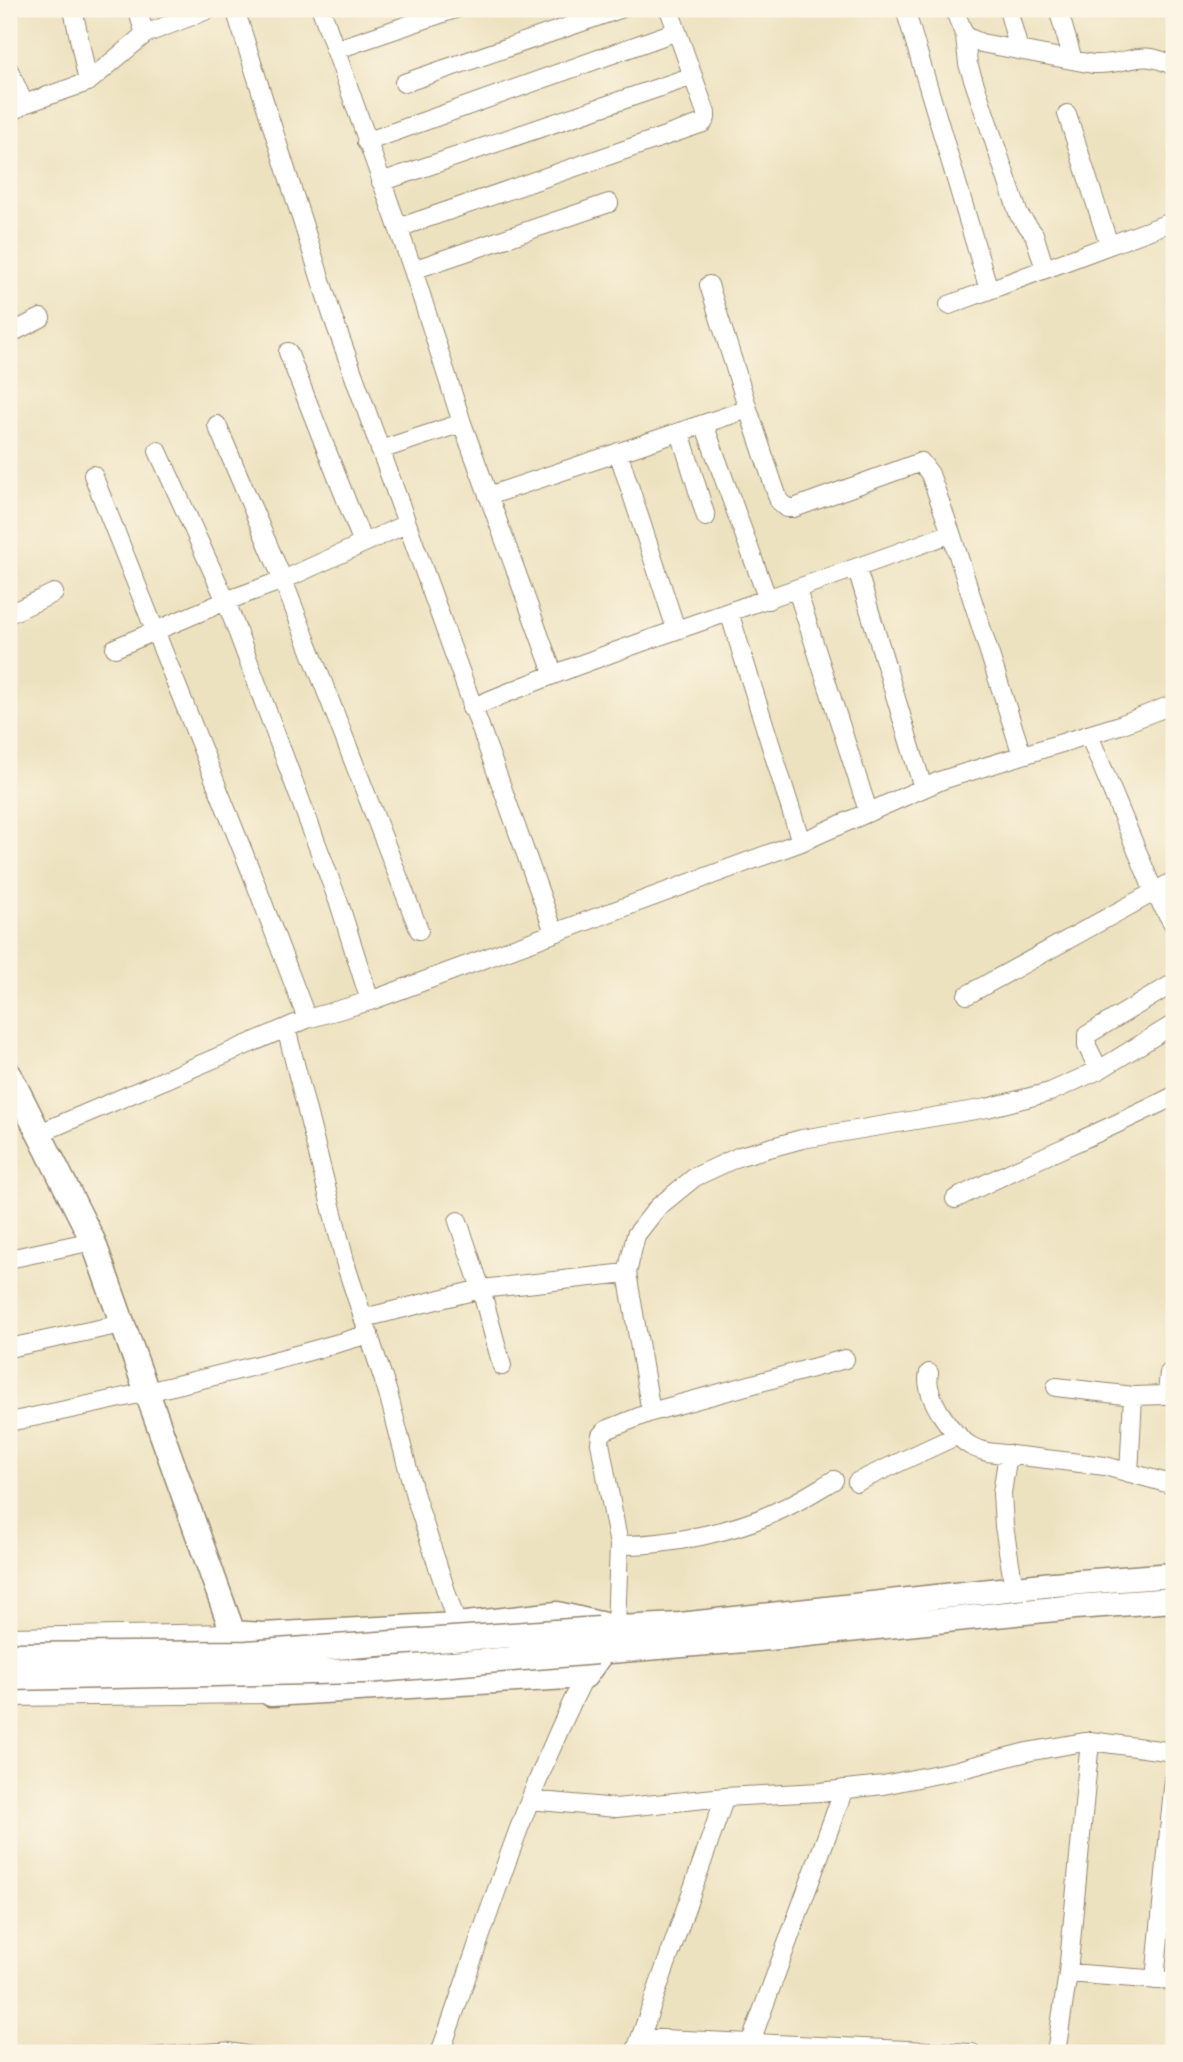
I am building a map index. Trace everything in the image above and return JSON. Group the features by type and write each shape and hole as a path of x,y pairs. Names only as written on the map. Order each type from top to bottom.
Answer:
{"main road":[{"path":"9,1074 93,1241 233,1633 271,1694 584,1676 603,1640"},
{"path":"9,1678 366,1671 603,1640 680,1625 1014,1588 1174,1574"},
{"path":"9,1655 247,1653 603,1640 769,1638 1075,1607 1174,1600"},
{"path":"233,1633 262,1635 457,1625 557,1614 603,1640"}],"street":[{"path":"74,9 88,82"},
{"path":"137,9 145,34"},
{"path":"9,69 16,109 88,82 145,34 210,9"},
{"path":"235,9 332,315 471,708 554,932"},
{"path":"321,9 413,270 462,423 553,673"},
{"path":"335,50 455,9"},
{"path":"404,83 620,9"},
{"path":"398,228 703,123 706,113 669,9"},
{"path":"905,9 989,290"},
{"path":"954,9 965,36 968,64 1019,215 1034,234 1045,269"},
{"path":"1008,9 1018,50"},
{"path":"1058,9 1073,60"},
{"path":"366,142 677,31"},
{"path":"965,36 981,43 1073,60 1109,65 1147,56 1174,66"},
{"path":"381,181 693,76"},
{"path":"1067,114 1109,245"},
{"path":"413,270 609,203"},
{"path":"949,305 1174,221"},
{"path":"709,285 748,410 779,501 783,505 794,508 920,462 930,474 1022,755"},
{"path":"9,334 41,318"},
{"path":"289,352 363,543"},
{"path":"488,496 748,410"},
{"path":"380,450 462,423"},
{"path":"704,424 768,600"},
{"path":"217,425 283,580 419,930"},
{"path":"680,432 706,517"},
{"path":"158,451 226,601 340,906 370,1001"},
{"path":"618,452 676,629"},
{"path":"93,475 307,1019"},
{"path":"116,648 283,580 406,524"},
{"path":"471,708 553,673 857,569 951,533"},
{"path":"857,569 923,788"},
{"path":"797,590 869,811"},
{"path":"9,614 54,593"},
{"path":"729,612 801,842"},
{"path":"40,1133 307,1019 370,1001 801,842 923,788 1089,735 1174,704"},
{"path":"1089,735 1154,892 1174,925"},
{"path":"967,995 1174,881"},
{"path":"1098,1070 1087,1046 1087,1035 1174,983"},
{"path":"651,1412 627,1273 636,1235 658,1206 695,1177 740,1156 802,1139 987,1108 1050,1091 1098,1070 1174,1024"},
{"path":"286,1028 347,1269 388,1393 415,1496 457,1625"},
{"path":"955,1199 1006,1173 1125,1122 1174,1096"},
{"path":"458,1221 481,1289 502,1366"},
{"path":"9,1259 93,1241"},
{"path":"9,1422 146,1394 278,1361 366,1326 481,1289 627,1273"},
{"path":"9,1348 122,1324"},
{"path":"603,1640 619,1545 600,1443 601,1435 612,1426 651,1412 845,1359"},
{"path":"1056,1387 1133,1396 1165,1395 1169,1373 1174,1369"},
{"path":"929,1373 928,1387 933,1400 958,1435 970,1446 987,1452 1105,1466 1174,1485"},
{"path":"1129,1473 1133,1396"},
{"path":"857,1482 958,1435"},
{"path":"1008,1454 1003,1504 1014,1588"},
{"path":"619,1545 640,1545 732,1528 780,1510 834,1480"},
{"path":"9,1637 233,1633"},
{"path":"440,2053 530,1800 564,1716 584,1676"},
{"path":"9,1697 271,1694"},
{"path":"530,1800 616,1808 883,1785 958,1770 1027,1752 1090,1741 1174,1752"},
{"path":"1056,2053 1068,1973 1090,1741"},
{"path":"1155,1980 1174,1778"},
{"path":"750,2043 844,1789"},
{"path":"725,1797 638,2045 750,2043 972,2053"},
{"path":"1068,1973 1174,1981"}],"lane":[{"path":"143,2053 226,2047 261,2053"}]}
